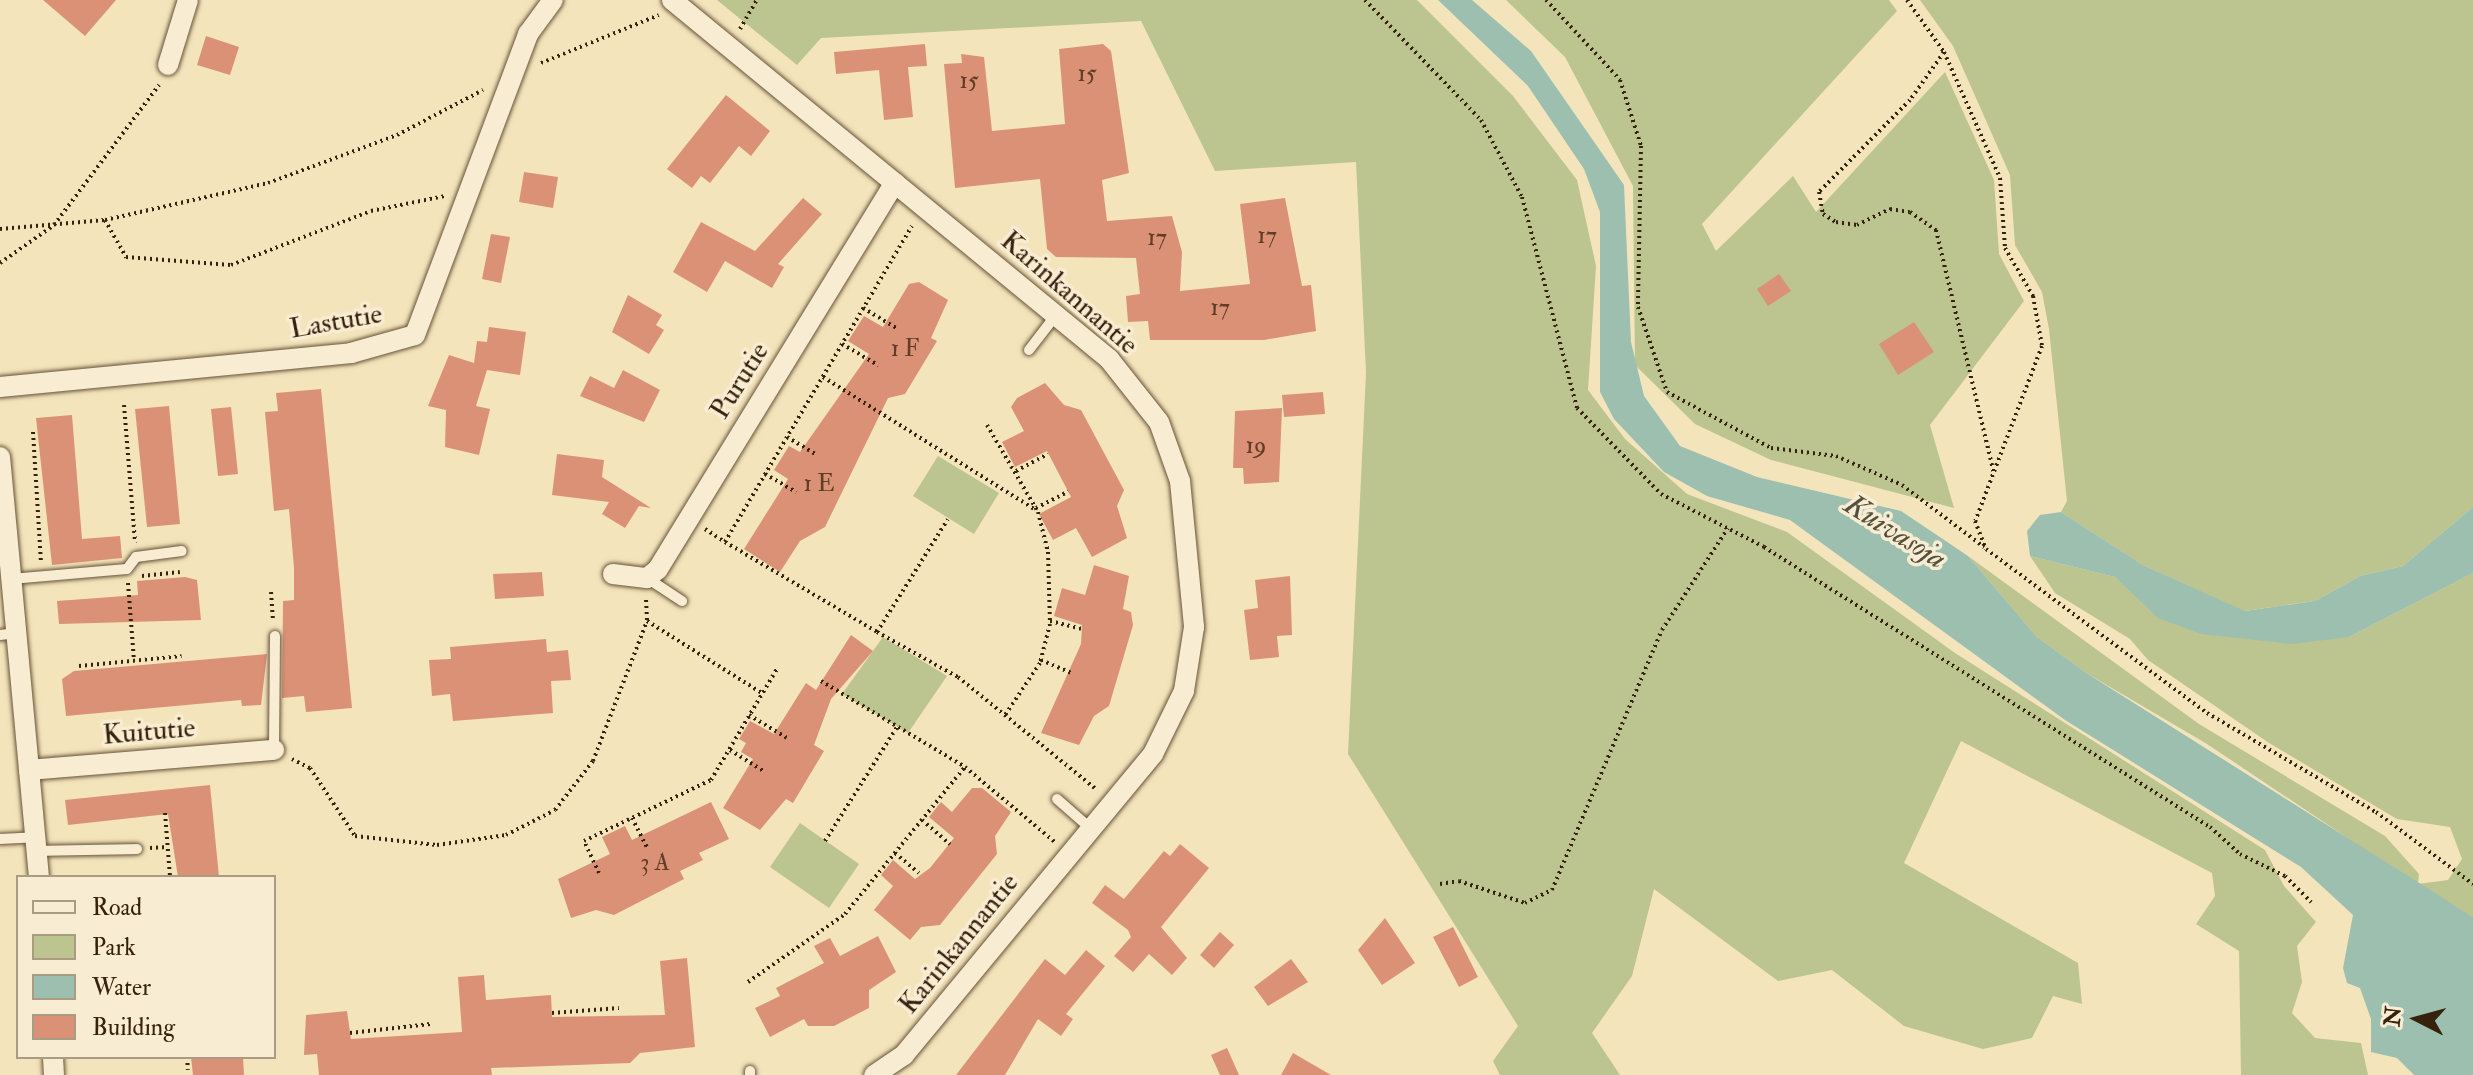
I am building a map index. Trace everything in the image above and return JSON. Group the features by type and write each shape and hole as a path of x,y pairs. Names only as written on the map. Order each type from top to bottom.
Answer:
{"street":[{"path":"168,65 188,0"},
{"name":"Lastutie","path":"0,387 351,353 415,335 528,34 553,0"},
{"name":"Karinkannantie","path":"676,3 1109,359 1159,422 1180,481 1194,627 1184,691 1153,754 904,1055 874,1075"},
{"name":"Purutie","path":"647,578 895,183"},
{"path":"0,461 11,579 8,634 29,770 39,875"},
{"path":"613,574 647,578"},
{"name":"Kuitutie","path":"29,770 274,750"}],"lane":[{"path":"1029,350 1056,315"},
{"path":"11,579 127,569 136,557 182,551"},
{"path":"647,578 682,601"},
{"path":"274,750 275,636"},
{"path":"1057,799 1090,828"},
{"path":"0,839 137,849"}],"path":[{"path":"729,48 757,0"},
{"path":"1365,0 1481,120 1522,197 1577,408 1661,494 1728,528 2210,827 2240,854 2285,876 2311,902"},
{"path":"1546,0 1620,80 1637,133 1638,307 1667,392 1771,448 1836,456 1902,485 2218,721 2425,847 2473,884"},
{"path":"1907,0 1944,52 2000,178 2005,248 2033,296 2042,346 1975,521 1986,549"},
{"path":"0,229 105,220 268,183 397,135 513,74 676,3"},
{"path":"1944,52 1928,81 1819,192 1823,214 1836,222 1857,225 1890,209 1910,212 1936,230 1995,474"},
{"path":"0,263 54,225 155,96 168,65"},
{"path":"105,220 126,257 231,265 371,211 469,191"},
{"path":"725,542 924,207"},
{"path":"863,308 898,329"},
{"path":"842,344 878,365"},
{"path":"823,377 1037,510"},
{"path":"124,405 136,557"},
{"path":"987,425 1037,510 1048,552 1050,621 1041,660 1005,715"},
{"path":"33,432 42,576"},
{"path":"787,437 817,455"},
{"path":"1016,471 1048,454"},
{"path":"765,474 796,492"},
{"path":"1037,510 1068,492"},
{"path":"687,518 958,677 1112,803"},
{"path":"877,632 948,519"},
{"path":"1440,884 1459,881 1525,903 1552,890 1662,630 1728,528"},
{"path":"134,661 127,577 180,572"},
{"path":"274,750 310,768 355,836 437,845 506,835 555,810 593,761 647,621 647,578"},
{"path":"271,592 275,636"},
{"path":"647,621 762,693"},
{"path":"1050,621 1081,629"},
{"path":"79,666 182,656"},
{"path":"1041,660 1072,673"},
{"path":"599,873 584,841 711,780 778,667"},
{"path":"821,681 965,767 1069,854"},
{"path":"749,715 787,738"},
{"path":"825,841 897,727"},
{"path":"729,750 765,772"},
{"path":"748,982 834,923 965,767"},
{"path":"165,813 170,875"},
{"path":"632,818 648,849"},
{"path":"922,820 950,844"},
{"path":"895,853 919,873"},
{"path":"552,1013 619,1008"},
{"path":"350,1033 430,1024"},
{"path":"187,1059 188,1070"}],"green space":[{"path":"717,0 1417,0 1513,96 1577,180 1596,266 1588,390 1625,439 1687,494 1787,532 1955,653 2265,850 2284,886 2316,922 2297,946 2302,982 2292,1013 2315,1038 2361,1043 2368,1075 2241,1075 2239,951 2196,924 2215,896 2212,873 1961,741 1904,863 2078,963 2082,1004 2053,996 2032,1038 1983,1049 1904,1026 1832,970 1778,981 1654,889 1632,976 1592,1033 1620,1075 1500,1075 1493,1061 1518,1026 1348,754 1366,373 1356,162 1215,171 1141,21 821,38 797,65"},
{"path":"1506,0 1889,0 1897,11 1702,224 1716,251 1793,176 1816,212 1945,72 1994,180 1999,254 2024,301 1930,425 1954,508 1771,460 1695,424 1635,365 1633,186 1565,57"},
{"path":"1920,0 2473,0 2473,507 2403,566 2360,576 2315,601 2244,611 2143,565 2061,512 2067,501 2049,329 2042,292 2015,245 2010,175 1953,46"},
{"path":"938,456 999,493 974,534 913,496"},
{"path":"1968,556 2199,724 2385,836 2419,874 2418,884 2207,744 2088,674 2037,637"},
{"path":"2030,556 2115,577 2131,591 2349,637 2473,573 2473,917 2418,884 2448,880 2462,859 2450,827 2397,819 2269,743 2148,660 2130,639 2055,593"},
{"path":"883,637 947,676 908,733 842,694"},
{"path":"800,823 859,864 829,908 770,867"}],"water":[{"name":"Kuivasoja","path":"1438,0 1472,0 1531,51 1624,185 1631,342 1644,396 1680,446 1757,477 1901,511 1968,556 2037,637 2088,674 2473,917 2473,1075 2414,1075 2397,1058 2371,1052 2371,1019 2360,988 2347,983 2343,968 2353,915 2301,867 2065,720 1790,520 1707,496 1664,472 1614,419 1600,392 1600,212 1584,169 1528,86"},
{"path":"2473,507 2473,573 2349,637 2292,644 2201,634 2158,618 2115,577 2030,556 2027,531 2040,515 2061,512 2143,565 2245,611 2315,601 2360,576 2403,566"}],"building":[{"path":"43,0 116,0 85,36"},
{"path":"206,36 239,47 230,75 197,65"},
{"path":"925,44 927,66 908,67 913,117 884,120 879,70 836,74 834,52"},
{"path":"1103,44 1111,51 1129,173 1102,180 1107,221 1172,216 1182,252 1180,291 1250,284 1240,204 1285,198 1302,286 1311,285 1316,331 1264,340 1150,340 1148,321 1128,322 1126,296 1140,294 1136,258 1056,257 1047,249 1040,179 955,188 944,64 962,63 961,54 984,57 992,131 1065,124 1059,49"},
{"path":"726,95 770,131 751,156 739,146 710,183 701,176 692,188 667,169"},
{"path":"524,172 558,177 553,208 519,202"},
{"path":"803,198 822,214 778,264 784,267 772,288 725,261 707,292 673,272 701,222 755,251"},
{"path":"491,234 510,237 501,283 482,279"},
{"path":"1779,274 1791,291 1768,306 1757,289"},
{"path":"919,282 948,300 931,338 937,341 905,394 888,398 825,527 800,541 780,572 744,549 788,479 774,470 789,446 800,452 869,354 848,341 864,316 883,327 909,284"},
{"path":"628,295 662,315 656,325 664,330 649,354 612,332"},
{"path":"1914,322 1934,352 1898,375 1879,344"},
{"path":"489,327 526,332 520,375 487,370 476,406 490,409 479,455 445,447 446,410 428,406 449,355 474,363 477,341 487,342"},
{"path":"623,370 660,390 644,422 580,396 590,376 614,388"},
{"path":"1045,383 1064,405 1081,410 1124,490 1117,506 1127,538 1092,557 1076,528 1053,540 1039,514 1071,497 1047,451 1015,467 1002,442 1024,431 1011,407 1017,398"},
{"path":"321,389 352,708 306,712 304,696 282,698 283,601 294,600 294,568 289,509 274,511 265,412 278,411 276,393"},
{"path":"1323,392 1325,414 1284,417 1282,395"},
{"path":"169,406 180,524 147,527 135,409"},
{"path":"231,407 238,474 218,476 211,409"},
{"path":"1282,408 1279,482 1244,484 1243,468 1233,468 1235,411"},
{"path":"72,415 82,539 120,536 122,558 52,565 36,418"},
{"path":"557,454 604,460 602,477 651,508 639,506 625,528 602,514 609,502 552,495"},
{"path":"1094,565 1129,576 1123,609 1131,612 1133,625 1109,706 1094,716 1079,745 1041,733 1081,644 1082,625 1054,616 1062,588 1085,595"},
{"path":"542,572 544,596 495,599 493,574"},
{"path":"1290,576 1292,635 1277,636 1279,657 1250,660 1244,610 1258,608 1255,580"},
{"path":"185,577 197,580 201,620 59,624 57,601 138,595 137,581"},
{"path":"851,635 873,651 831,699 814,745 824,751 793,803 786,799 760,830 723,808 753,759 741,752 746,743 739,739 750,721 774,734 806,683 816,690"},
{"path":"546,639 547,652 568,650 571,680 551,681 553,713 453,721 450,694 432,696 429,660 451,659 450,647"},
{"path":"267,654 261,705 242,706 241,700 66,716 62,679 74,671"},
{"path":"210,785 219,875 178,875 168,814 68,825 65,800"},
{"path":"972,788 982,788 1011,812 995,836 997,854 940,925 921,927 910,940 874,910 893,886 881,875 893,860 915,879 930,868 954,838 929,817 941,802 952,812"},
{"path":"711,802 729,839 699,853 703,860 680,871 684,879 614,915 596,910 571,918 558,879 610,854 602,837 625,826 632,840"},
{"path":"1180,844 1209,868 1161,927 1187,958 1172,975 1149,954 1133,972 1114,956 1131,937 1128,930 1092,903 1105,885 1124,899 1164,851 1170,856"},
{"path":"1385,918 1415,963 1382,985 1358,950"},
{"path":"1453,927 1478,977 1459,987 1433,937"},
{"path":"1220,932 1234,945 1214,968 1200,955"},
{"path":"878,936 896,972 869,990 869,1008 834,1026 808,1026 804,1019 770,1037 755,1008 780,996 776,988 824,963 814,946 830,938 840,956"},
{"path":"1086,950 1105,966 1066,1014 1073,1019 1061,1036 1038,1019 1005,1075 956,1075 1045,959 1065,975"},
{"path":"687,958 695,1047 640,1053 630,1063 491,1068 492,1075 319,1075 317,1054 304,1055 306,1015 347,1011 351,1039 462,1032 458,977 484,975 486,1000 551,995 552,1017 665,1015 660,961"},
{"path":"1291,959 1308,982 1268,1006 1254,987"},
{"path":"1227,1048 1239,1075 1220,1075 1211,1055"},
{"path":"1293,1053 1331,1075 1281,1075"},
{"path":"191,1059 243,1059 244,1075 193,1075"}]}
